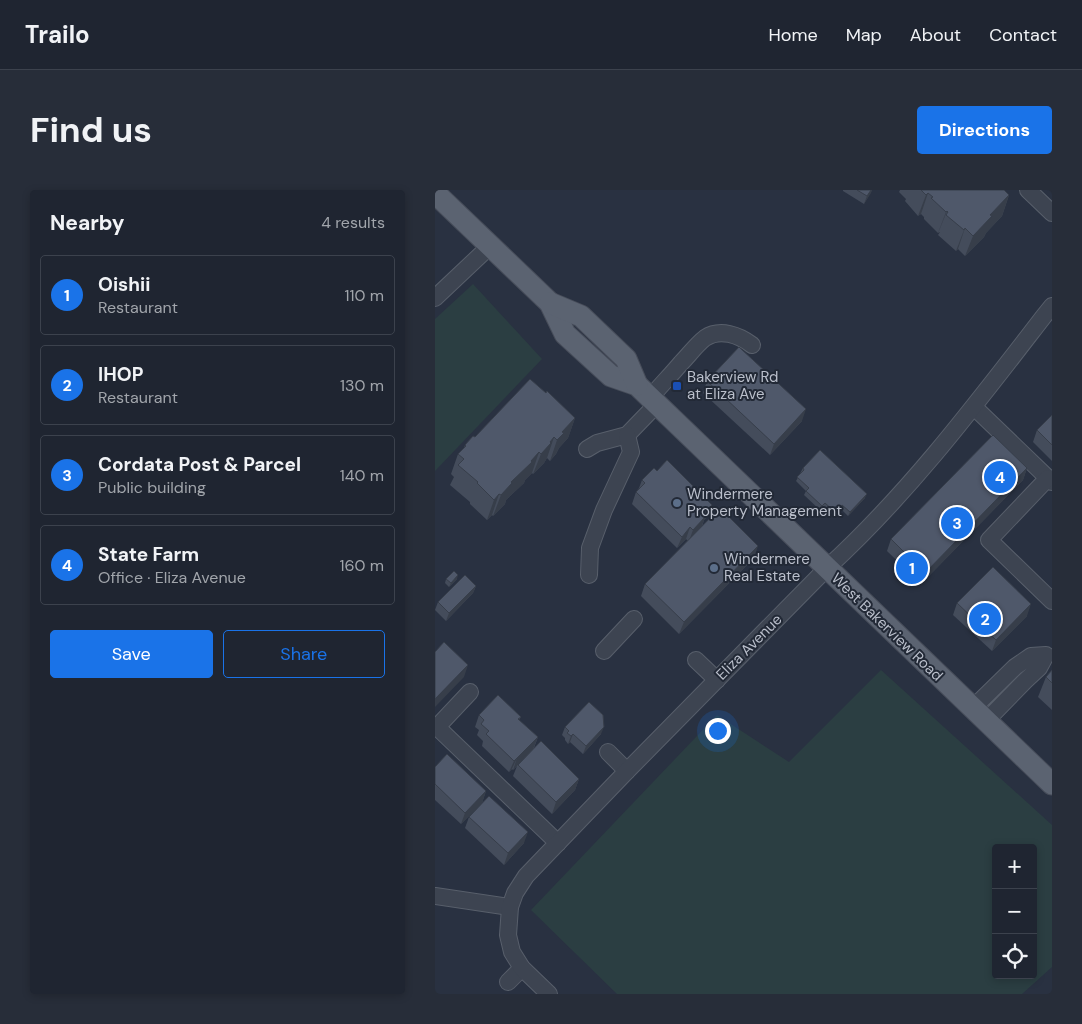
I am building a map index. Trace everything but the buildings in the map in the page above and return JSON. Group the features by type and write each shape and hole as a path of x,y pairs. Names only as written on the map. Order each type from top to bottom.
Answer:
{"main road":[{"name":"West Bakerview Road","path":"435,193 550,303 581,316 626,359 648,396 1052,784"}],"street":[{"path":"1027,190 1052,213"},
{"path":"435,298 490,246"},
{"name":"Eliza Avenue","path":"549,994 522,968 512,952 508,935 510,907 515,893 526,876 627,771 852,545 924,468 1052,306"},
{"path":"589,575 590,548 604,510 631,452 627,435 648,396 706,338 718,333 731,334 744,339 752,345"},
{"path":"974,407 1050,480 989,540 1052,601"},
{"path":"587,448 597,442 627,435"},
{"path":"604,651 634,619"},
{"path":"979,714 1025,681 1039,668 1049,652"},
{"path":"696,660 717,680"},
{"path":"470,692 436,728 558,842"},
{"path":"608,752 627,771"},
{"path":"435,896 510,907"},
{"path":"508,982 522,968"}],"green space":[{"path":"473,284 542,359 435,471 435,319"},
{"path":"881,670 1052,825 1052,967 1022,994 617,994 531,910 717,715 789,762"}],"place":[{"name":"Bakerview Rd at Eliza Ave","path":"677,386"},
{"name":"State Farm","path":"1000,477"},
{"name":"Windermere Property Management","path":"677,503"},
{"name":"Cordata Post & Parcel","path":"957,523"},
{"name":"Windermere Real Estate","path":"714,568"},
{"name":"Oishii","path":"912,568"},
{"name":"IHOP","path":"985,619"}]}
